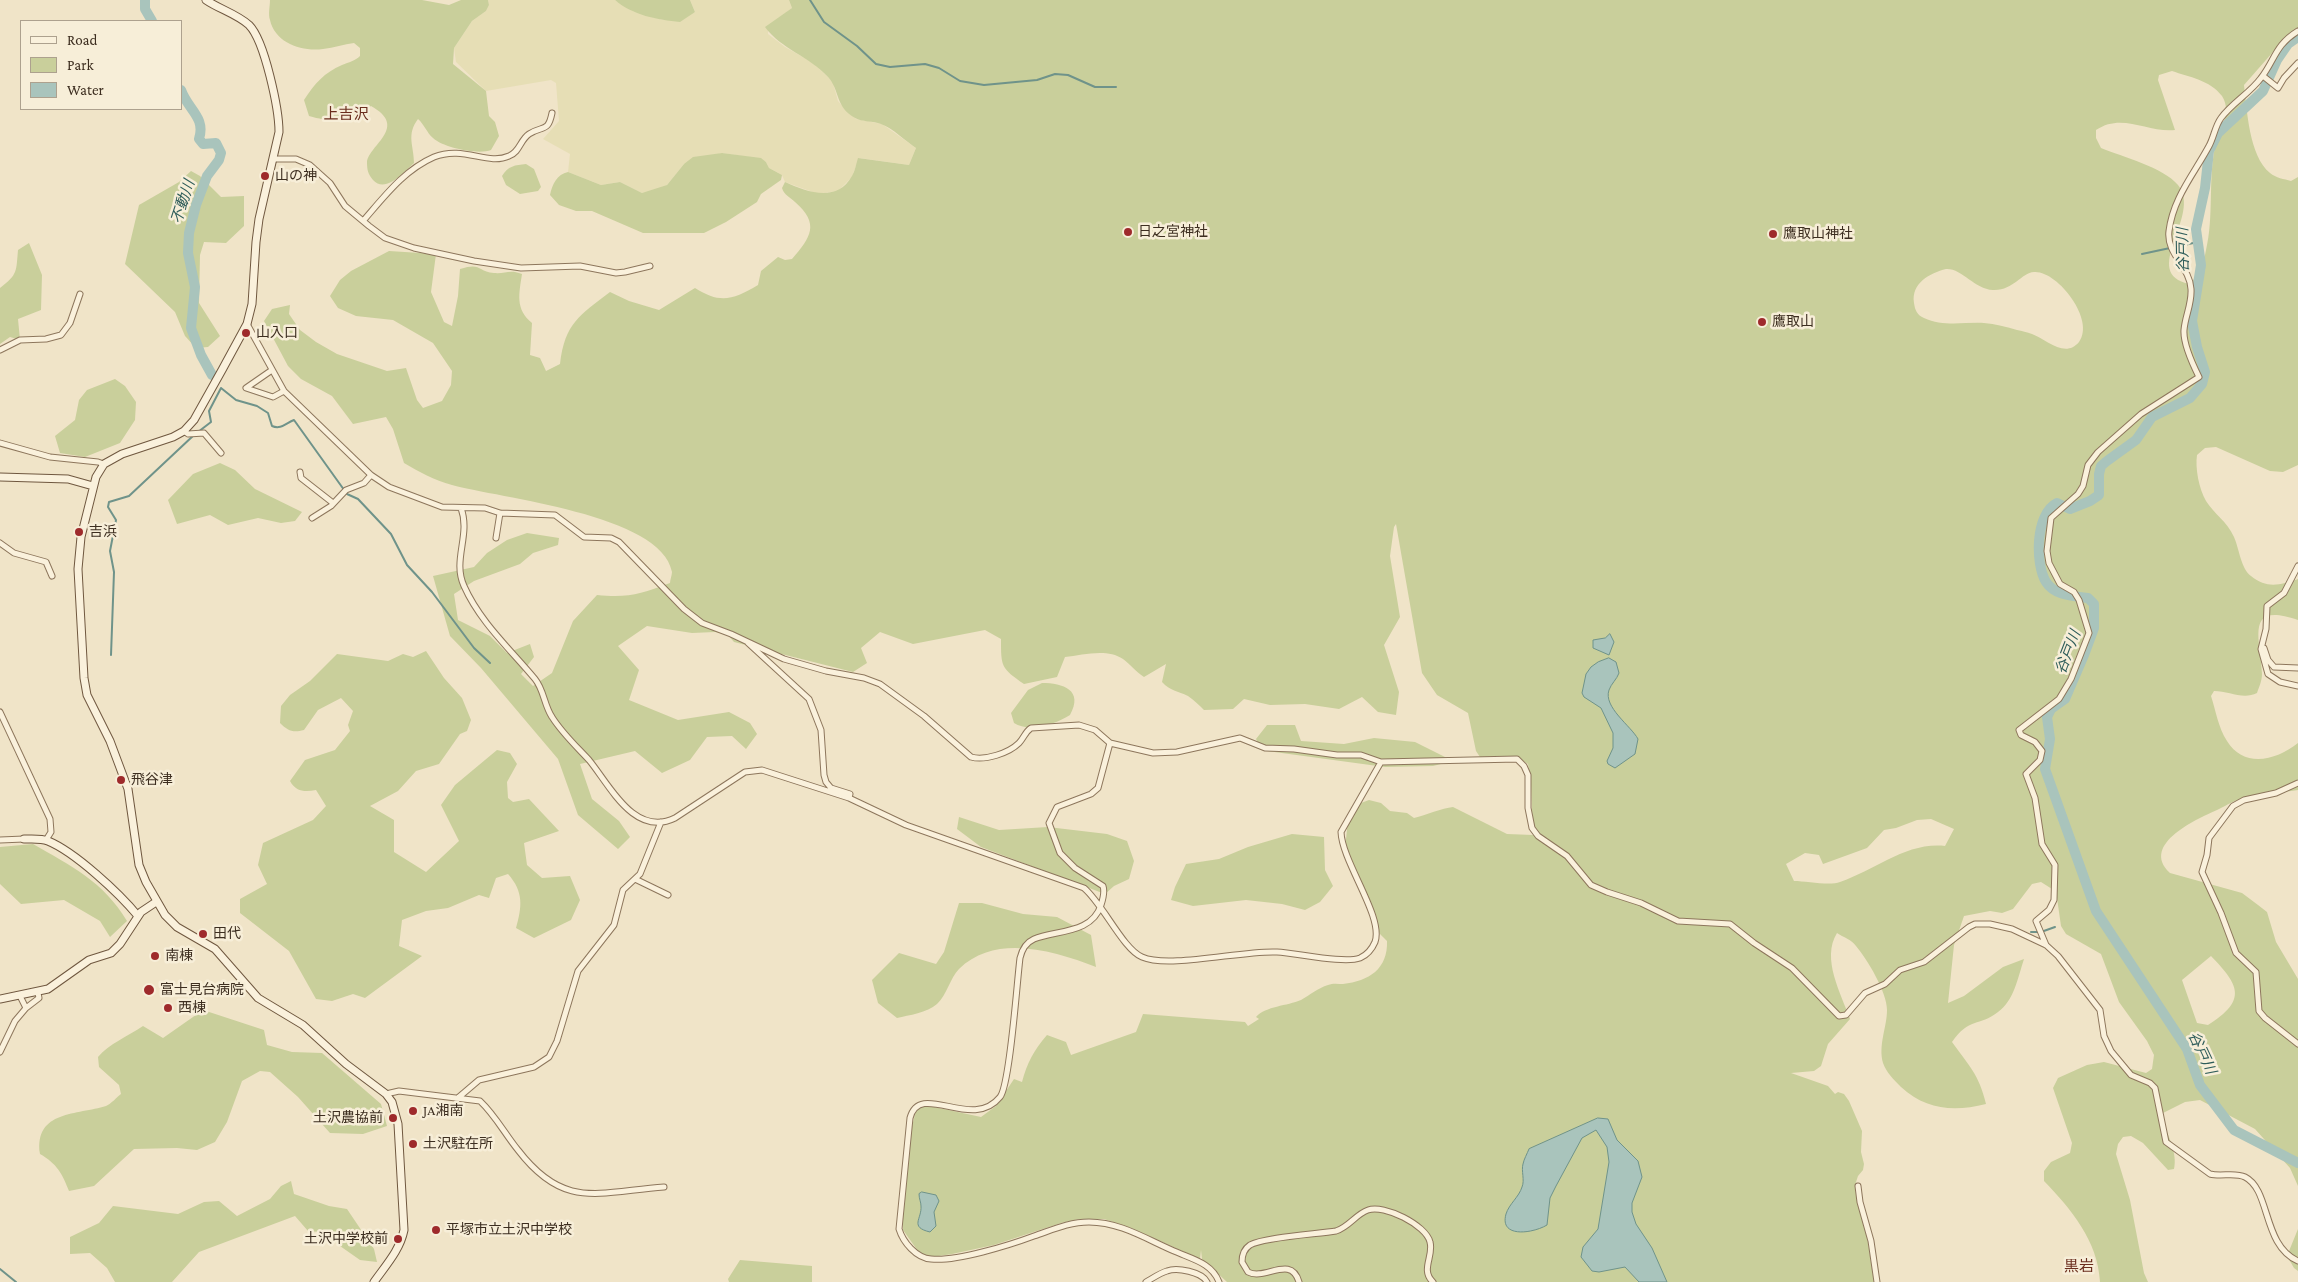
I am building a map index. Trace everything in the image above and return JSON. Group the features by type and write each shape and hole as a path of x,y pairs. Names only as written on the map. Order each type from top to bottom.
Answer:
{"street":[{"path":"206,0 241,19 251,27 261,48 279,117 279,132 274,159 259,219 252,304 247,324 194,420 184,431 173,437 122,454 104,464 93,486 81,537 78,570 84,678 87,695 128,789 139,865 156,902 177,926 215,949 258,998 303,1025 346,1064 386,1094 392,1102 398,1124 404,1230 402,1240 396,1251 374,1282"},
{"path":"2298,31 2288,38 2276,52 2262,76 2220,120 2206,151 2181,192 2169,231 2170,245 2190,279 2190,305 2184,332 2199,377 2145,411 2098,452 2088,465 2083,486 2051,518 2047,551 2049,564 2055,579 2074,592 2079,600 2089,634 2071,679 2059,699 2019,730 2021,735 2035,742 2042,751 2040,760 2026,774 2035,798 2042,844 2055,865 2056,888 2054,900 2048,910 2036,921 2036,925 2045,942 2100,1010 2104,1036 2115,1057 2130,1075 2150,1083 2155,1088 2166,1142 2210,1174 2217,1176 2238,1175 2249,1180 2260,1195 2273,1233 2281,1246 2298,1261"},
{"path":"2262,76 2278,88 2284,78 2298,63"},
{"path":"363,221 405,174 420,165 447,152 458,152 493,159 510,156 517,151 529,134 544,129 550,124 552,113"},
{"path":"274,159 296,160 310,164 330,183 345,206 363,221 385,238 414,248 474,261 521,268 580,266 616,273 650,266"},
{"path":"0,350 20,340 61,335 70,322 80,294"},
{"path":"247,324 284,391 372,475 389,487 433,504 461,508 485,508 500,513 555,515 584,538 610,538 620,542 692,617 702,623 793,661 880,684 974,758 1011,750 1031,728 1078,725 1095,730 1110,743 1159,753 1177,752 1240,738 1265,748 1294,749 1337,755 1361,755 1381,762 1517,760 1524,766 1528,775 1528,808 1532,828 1538,836 1567,856 1591,885 1606,892 1641,903 1678,920 1730,924 1754,943 1792,968 1839,1016 1846,1015 1865,994 1886,984 1900,970 1924,962 1974,924 1999,925 2045,942"},
{"path":"272,370 246,388 273,398 284,391"},
{"path":"184,431 188,434 204,433 221,453"},
{"path":"0,443 35,454 104,464"},
{"path":"300,472 301,478 334,503"},
{"path":"312,518 334,503 346,490 361,486 372,475"},
{"path":"0,477 68,479 93,486"},
{"path":"461,508 465,523 465,538 459,563 460,577 477,610 520,664 535,679 551,716 597,770 622,805 637,816 661,822 675,818 745,772 756,769 770,772 850,798 906,825 1084,888 1101,906 1132,950 1140,957 1155,961 1264,951 1293,952 1345,960 1359,959 1369,953 1377,932 1374,919 1341,841 1341,832 1381,762"},
{"path":"496,538 500,513"},
{"path":"0,543 14,553 46,562 52,576"},
{"path":"2298,566 2284,593 2267,606 2266,629 2261,646 2268,674 2280,682 2298,686"},
{"path":"746,641 780,675 808,699 821,730 826,782 831,788 850,794 850,798"},
{"path":"2261,646 2264,647 2268,660 2274,667 2298,668"},
{"path":"0,712 50,819 51,832 46,840"},
{"path":"1110,743 1098,788 1091,794 1057,807 1048,823 1060,853 1080,872 1103,886 1101,906 1093,920 1059,934 1033,940 1023,949 1020,958 1007,1077 1000,1097 990,1106 981,1110 966,1111 928,1102 919,1105 912,1113 899,1219 900,1233 915,1252 932,1260 996,1249 1071,1223 1106,1223 1135,1232 1204,1264 1216,1272 1224,1282"},
{"path":"2298,783 2276,793 2244,800 2233,806 2209,838 2202,872 2221,913 2236,953 2256,972 2258,1011 2298,1044"},
{"path":"458,1097 479,1080 534,1067 548,1057 557,1041 578,971 611,930 616,920 623,890 644,868 661,822"},
{"path":"0,840 46,840 64,850 110,886 138,916"},
{"path":"635,879 668,895"},
{"path":"0,1000 48,990 89,960 111,953 120,944 138,916 156,902"},
{"path":"0,1052 15,1021 26,1008 39,998 38,993"},
{"path":"20,996 26,1008"},
{"path":"386,1094 398,1091 480,1101 536,1172 552,1184 592,1194 664,1187"},
{"path":"1858,1186 1860,1202 1871,1241 1878,1282"},
{"path":"1299,1282 1295,1273 1289,1269 1282,1268 1259,1275 1248,1272 1242,1262 1245,1250 1249,1245 1264,1241 1336,1231 1348,1226 1363,1212 1376,1208 1385,1209 1421,1228 1426,1233 1431,1251 1426,1267 1427,1275 1433,1282"},
{"path":"1146,1282 1169,1270 1175,1270 1201,1275 1207,1282"},
{"path":"1216,1272 1220,1282"}],"shaded area":[{"path":"488,0 615,0 633,11 663,20 695,12 690,0 789,0 792,8 768,27 768,34 785,47 812,62 828,77 833,83 838,101 856,119 882,124 916,148 909,165 859,158 852,177 838,191 818,194 785,182 782,175 769,168 766,162 761,159 722,153 684,164 667,185 651,192 642,193 620,182 601,185 568,172 570,154 543,139 559,121 556,83 551,80 486,91 456,62 454,48 472,21 486,11 489,5"}],"green space":[{"path":"270,0 422,0 449,5 461,0 488,0 489,5 486,11 472,21 454,48 453,64 486,91 489,116 495,122 499,136 491,150 478,152 445,145 433,138 418,119 411,135 414,163 395,180 389,183 378,184 369,174 367,162 387,128 387,121 382,114 371,106 348,118 327,120 309,116 304,100 325,75 360,56 360,48 354,43 315,50 290,44 277,35 273,28 269,15"},
{"path":"615,0 690,0 695,12 680,22 663,20 637,13"},
{"path":"789,0 2298,0 2298,28 2280,44 2244,85 2250,132 2253,144 2263,165 2270,173 2280,178 2291,181 2298,177 2298,465 2283,472 2270,471 2216,447 2205,448 2197,455 2197,466 2201,491 2209,506 2231,531 2248,573 2263,583 2274,585 2298,579 2298,620 2281,615 2269,616 2262,620 2259,627 2258,637 2262,674 2257,693 2246,696 2214,691 2211,696 2224,736 2234,750 2242,756 2261,759 2271,757 2290,749 2298,743 2298,790 2257,795 2234,801 2199,819 2175,834 2167,842 2162,852 2162,862 2170,873 2242,893 2267,912 2276,942 2298,979 2298,1186 2290,1168 2255,1129 2200,1100 2185,1102 2163,1113 2161,1118 2173,1150 2174,1169 2168,1170 2143,1143 2131,1136 2123,1137 2118,1144 2116,1154 2130,1200 2144,1273 2148,1282 2100,1282 2098,1267 2089,1239 2073,1214 2044,1181 2044,1171 2051,1162 2070,1153 2072,1143 2053,1088 2058,1078 2087,1065 2104,1062 2146,1073 2152,1069 2154,1055 2147,1041 2119,1002 2101,954 2066,934 2061,926 2057,898 2052,889 2041,882 2032,884 2013,909 2002,913 1990,911 1964,916 1954,945 1948,1003 1964,996 2003,967 2024,959 2015,988 2008,1002 1991,1017 1969,1025 1952,1042 1980,1085 1986,1104 1974,1107 1952,1108 1930,1105 1911,1095 1890,1076 1883,1063 1882,1056 1887,1010 1884,994 1876,976 1856,946 1837,933 1831,954 1832,965 1834,976 1850,1019 1828,1044 1821,1066 1814,1071 1791,1073 1828,1086 1835,1094 1838,1092 1844,1094 1862,1131 1861,1152 1864,1164 1855,1185 1856,1196 1867,1236 1874,1282 1227,1282 1202,1259 1201,1250 1200,1259 1131,1228 1104,1219 1079,1219 1061,1223 994,1245 952,1254 932,1257 918,1251 903,1230 903,1206 912,1126 916,1111 925,1105 981,1117 996,1106 1014,1079 1022,1082 1032,1057 1047,1035 1066,1042 1071,1055 1136,1032 1143,1014 1245,1022 1248,1026 1259,1019 1256,1017 1260,1013 1271,1008 1301,1000 1328,985 1343,984 1369,976 1375,972 1384,959 1387,941 1380,934 1345,849 1348,820 1361,803 1369,800 1381,803 1390,811 1407,813 1414,818 1453,807 1507,834 1533,835 1531,784 1528,764 1516,756 1480,757 1476,751 1468,713 1437,695 1422,673 1396,524 1390,556 1400,617 1384,645 1399,692 1396,715 1378,712 1362,697 1339,709 1305,704 1270,705 1244,699 1233,709 1204,710 1188,696 1171,689 1162,682 1166,664 1144,677 1123,659 1102,653 1065,657 1057,677 1024,684 1004,666 1001,656 1001,639 985,630 913,644 880,632 861,648 867,663 853,672 734,642 727,634 715,632 692,633 647,626 618,646 639,670 629,700 678,720 729,712 750,723 757,734 746,749 732,736 707,737 690,760 662,773 635,751 580,764 592,799 619,821 630,837 618,849 578,815 558,759 481,668 450,636 433,576 474,567 487,553 507,540 527,533 559,538 558,545 533,553 520,564 474,581 454,594 458,620 490,636 507,653 530,644 534,657 521,674 533,686 552,673 573,621 597,595 618,596 634,594 670,583 672,572 662,552 640,536 610,522 539,503 452,485 421,473 404,463 393,429 386,417 353,424 332,396 301,379 288,366 264,321 272,309 290,305 289,314 300,330 337,354 387,371 406,368 417,400 423,408 442,401 451,385 452,371 433,343 393,320 356,316 338,308 330,296 340,280 351,271 389,251 436,254 431,292 444,322 452,326 458,296 460,269 472,266 494,273 511,272 522,274 519,295 521,307 532,323 530,355 540,358 546,371 560,364 562,350 575,322 610,292 629,301 659,310 695,288 712,296 726,298 734,297 758,285 761,271 778,257 785,260 792,259 804,244 810,230 808,217 783,190 785,182 812,192 821,193 838,190 846,184 853,174 858,158 909,165 916,148 885,126 858,119 849,114 841,104 828,77 812,63 779,41 765,27 792,8","holes":["2172,71 2192,77 2212,86 2225,102 2224,122 2215,147 2213,160 2210,225 2205,255 2196,277 2190,284 2176,278 2170,269 2170,256 2183,212 2184,197 2178,185 2153,168 2101,148 2096,138 2096,130 2116,123 2175,130 2158,80 2159,75","1952,270 1986,289 1993,290 2006,288 2025,275 2034,272 2053,279 2072,298 2078,310 2083,333 2079,342 2074,347 2068,349 2056,346 2030,333 2001,326 1984,323 1954,324 1931,321 1922,317 1914,306 1915,290 1928,276 1940,271","1931,819 1954,829 1945,846 1917,848 1904,852 1853,877 1836,883 1794,881 1786,864 1805,853 1819,855 1823,864 1867,848 1884,830 1896,828 1917,820","2211,956 2221,966 2233,984 2234,1000 2221,1016 2208,1025 2197,1023 2182,980"]},
{"path":"722,153 761,158 769,168 782,175 781,180 761,194 757,202 726,222 704,233 643,233 592,211 576,211 559,205 550,195 556,180 568,172 601,185 620,182 642,193 667,185 684,164 693,157"},
{"path":"526,164 534,169 541,187 538,191 520,194 506,185 502,176 512,167"},
{"path":"191,171 200,176 221,197 244,196 244,226 226,243 204,242 200,255 199,303 220,336 208,347 196,348 185,336 175,312 125,264 139,205 179,182"},
{"path":"29,243 42,275 41,310 18,319 20,340 10,337 0,344 0,288 15,272 18,250"},
{"path":"115,379 125,386 136,402 135,420 120,443 85,457 60,453 55,436 75,420 79,400 87,390"},
{"path":"220,463 235,470 255,489 302,512 295,521 281,523 258,518 228,525 210,515 177,524 168,500 193,474"},
{"path":"426,651 444,678 462,698 471,720 467,731 460,734 439,764 416,771 398,791 370,806 394,820 394,852 426,872 459,841 441,805 455,785 497,750 510,753 517,764 507,782 508,798 513,802 529,799 559,831 524,843 527,865 542,878 570,876 580,900 571,920 534,938 516,928 520,913 517,887 508,874 496,878 489,898 479,895 448,908 426,911 402,920 399,946 422,956 365,998 353,994 332,1001 316,999 289,951 240,913 240,899 267,884 258,865 263,843 313,820 326,806 316,790 301,790 292,785 290,781 305,760 335,750 350,731 348,725 353,711 341,698 318,710 304,730 294,731 288,730 280,723 281,706 290,695 310,681 337,654 388,661 403,654 413,657"},
{"path":"1042,683 1057,684 1073,694 1074,706 1070,715 1050,724 1035,727 1020,726 1014,723 1011,713 1028,690"},
{"path":"1267,725 1295,725 1301,741 1344,744 1374,738 1415,742 1453,761 1433,766 1385,767 1267,751 1259,745 1256,739"},
{"path":"959,817 999,830 1048,827 1107,834 1127,841 1134,861 1129,879 1114,886 1105,894 981,847 957,829"},
{"path":"1292,834 1324,837 1325,870 1333,886 1320,902 1305,910 1282,904 1246,900 1193,906 1171,900 1186,864 1219,859 1248,847"},
{"path":"33,844 73,867 97,885 118,907 127,921 110,937 100,921 64,900 21,904 0,884 0,847"},
{"path":"959,903 982,903 1023,914 1057,917 1091,935 1096,967 1044,951 1026,948 990,951 974,958 959,969 943,996 933,1007 897,1018 878,1003 872,980 899,953 936,964 944,952"},
{"path":"203,1010 264,1030 267,1045 292,1052 322,1053 381,1104 387,1126 363,1134 330,1133 298,1097 270,1072 260,1071 242,1081 227,1122 215,1142 197,1150 177,1148 134,1149 94,1186 69,1191 64,1179 51,1161 40,1154 40,1140 44,1129 60,1117 106,1106 121,1094 119,1085 99,1067 98,1057 108,1048 143,1026 163,1038"},
{"path":"291,1181 294,1194 329,1206 347,1209 374,1249 377,1262 360,1260 320,1232 308,1231 295,1216 199,1252 172,1282 115,1282 107,1268 90,1253 70,1254 70,1237 99,1223 113,1206 178,1214 204,1202 219,1201 237,1216 270,1199 281,1186"},
{"path":"2298,1229 2298,1271 2287,1256"},
{"path":"740,1260 812,1266 812,1282 729,1282 728,1279"}],"water":[{"path":"1610,634 1614,642 1609,655 1593,648 1593,640 1605,638"},
{"path":"1609,658 1616,662 1619,673 1609,690 1610,703 1638,739 1635,754 1615,768 1608,764 1607,761 1613,748 1613,733 1601,708 1584,697 1582,693 1586,674 1591,667"},
{"path":"1598,1118 1608,1119 1617,1140 1638,1161 1642,1177 1632,1203 1632,1212 1636,1224 1652,1248 1667,1282 1639,1282 1625,1267 1599,1272 1592,1271 1581,1257 1583,1247 1598,1229 1609,1162 1607,1147 1596,1130 1582,1138 1556,1186 1550,1198 1547,1225 1526,1232 1519,1232 1512,1231 1505,1222 1507,1210 1522,1187 1523,1164 1529,1149"},
{"path":"922,1192 936,1195 939,1201 934,1212 936,1226 930,1232 920,1228 918,1225 921,1211 919,1194"}],"waterway":[{"name":"不動川","path":"145,0 145,9 151,20"},
{"path":"810,0 824,22 857,46 876,64 890,67 925,64 939,68 960,81 984,85 1037,80 1055,74 1068,75 1095,87 1116,87"},
{"name":"谷戸川","path":"2298,37 2288,44 2277,60 2263,91 2218,133 2209,151 2205,188 2196,229 2201,265 2192,321 2197,347 2205,372 2202,384 2190,398 2152,417 2136,440 2101,466 2099,495 2070,509 2057,503 2050,509 2044,517 2039,540 2042,574 2050,587 2060,593 2088,598 2094,604 2094,628 2084,655 2065,699 2051,709 2047,717 2050,739 2045,769 2096,911 2187,1049 2200,1085 2234,1130 2298,1163"},
{"name":"不動川","path":"182,92 198,119 201,131 199,139 203,144 216,143 221,153 219,160 207,176 196,205 189,233 188,253 195,287 191,328 201,355 212,375"},
{"path":"2142,254 2198,242"},
{"path":"198,432 211,422 209,411 221,388 236,400 257,406 268,413 272,426 281,427 294,420 347,494 358,499 391,534 407,565 432,592 474,648 490,663"},
{"path":"111,655 114,572 110,551 116,520 108,507 109,502 129,496 194,435"},
{"path":"2031,932 2041,932 2055,927"},
{"path":"0,1269 16,1282"}],"place":[{"name":"山の神","path":"265,176"},
{"name":"日之宮神社","path":"1128,232"},
{"name":"鷹取山神社","path":"1773,234"},
{"name":"鷹取山","path":"1762,322"},
{"name":"山入口","path":"246,333"},
{"name":"吉浜","path":"79,532"},
{"name":"飛谷津","path":"121,780"},
{"name":"田代","path":"203,934"},
{"name":"南棟","path":"155,956"},
{"name":"富士見台病院","path":"149,990"},
{"name":"西棟","path":"168,1008"},
{"name":"JA湘南","path":"413,1111"},
{"name":"土沢農協前","path":"393,1118"},
{"name":"土沢駐在所","path":"413,1144"},
{"name":"平塚市立土沢中学校","path":"436,1230"},
{"name":"土沢中学校前","path":"398,1239"}],"district":[{"name":"上吉沢","path":"346,114"},
{"name":"黒岩","path":"2079,1266"}]}
